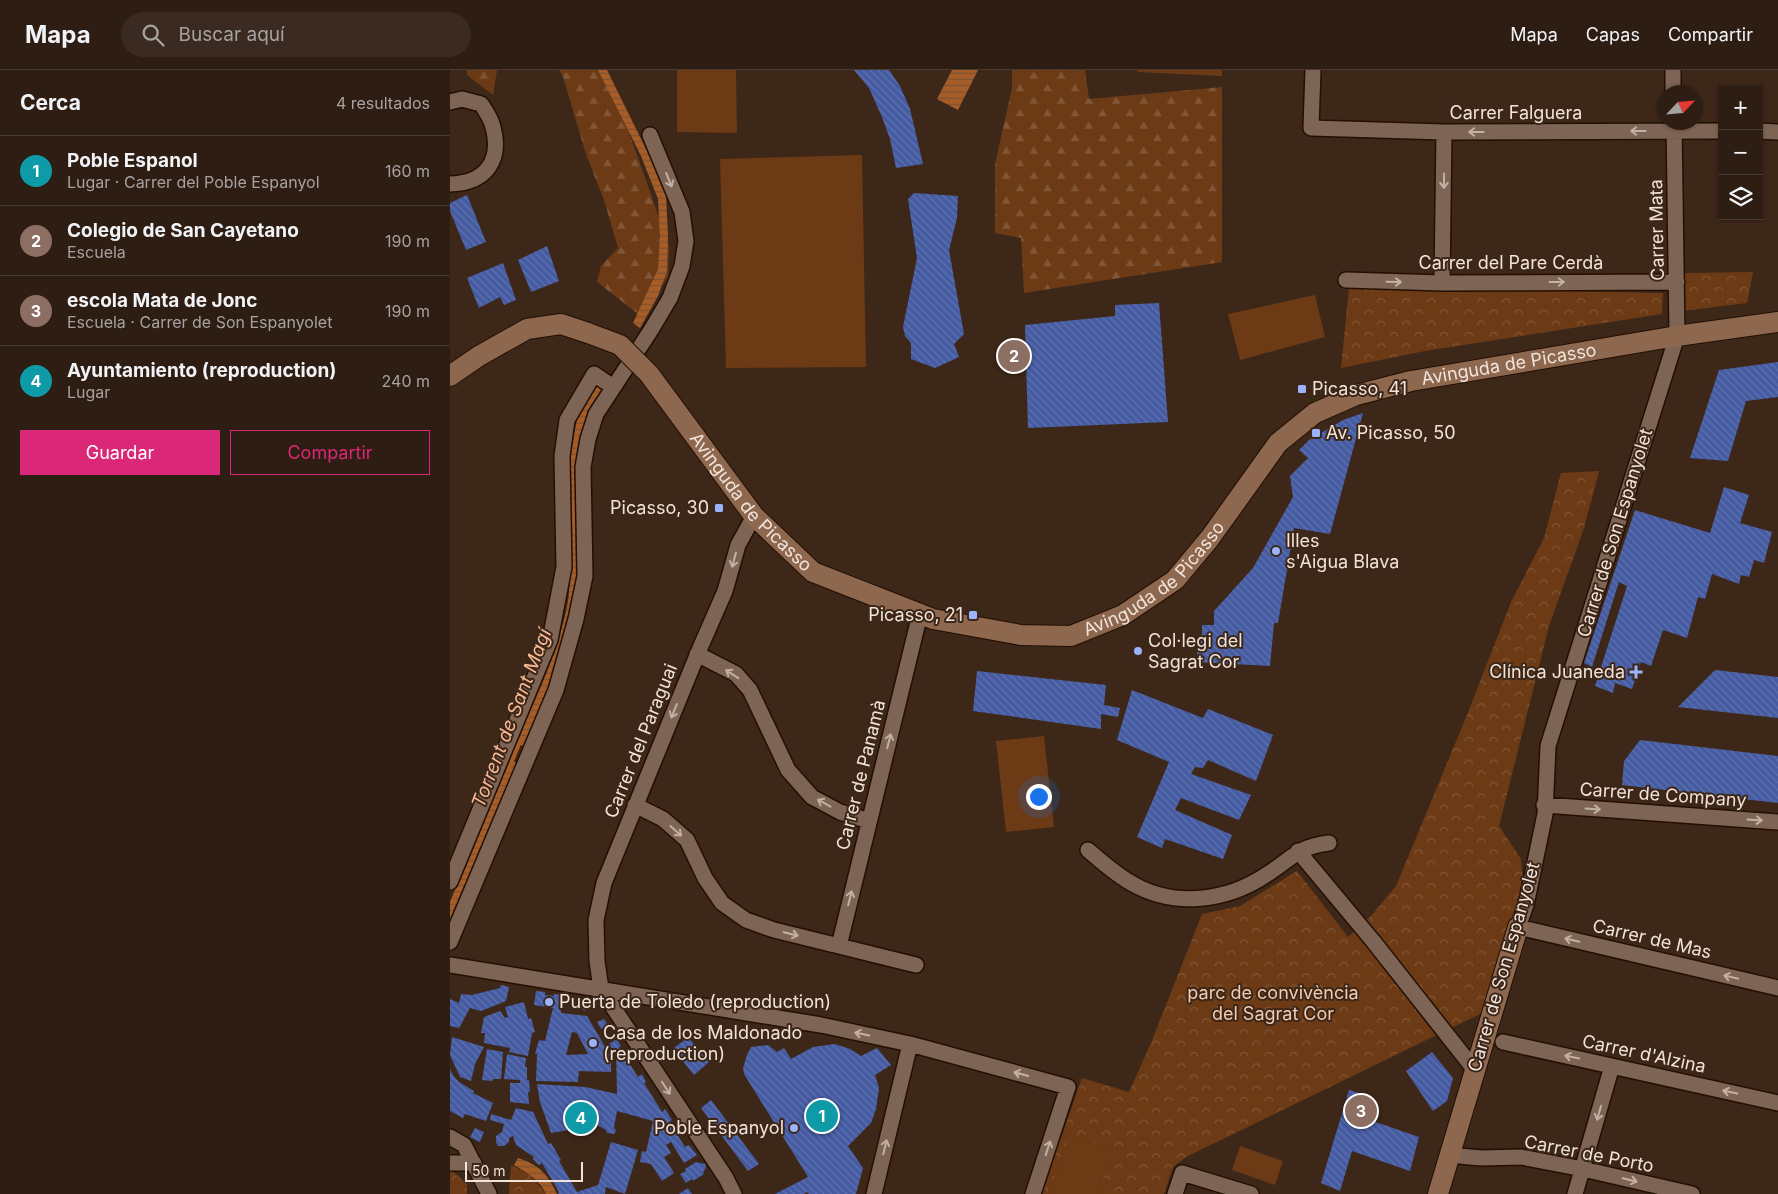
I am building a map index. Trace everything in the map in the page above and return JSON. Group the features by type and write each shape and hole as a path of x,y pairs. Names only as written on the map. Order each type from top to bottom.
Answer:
{"street":[{"name":"Carrer Falguera","path":"1313,70 1311,128 1444,132 1658,126"},
{"path":"1673,70 1673,85"},
{"path":"450,102 462,99 481,104 492,123 496,144 493,161 487,172 460,184 450,184"},
{"name":"Carrer Falguera","path":"1703,129 1718,131"},
{"name":"Carrer Mata","path":"1674,130 1677,336"},
{"path":"1763,131 1778,132"},
{"path":"1442,283 1444,132"},
{"path":"450,882 516,754 556,690 582,597 585,576 583,467 588,439 596,414 670,298 682,266 686,241 682,212 650,135"},
{"name":"Carrer del Pare Cerdà","path":"1346,280 1442,283 1677,282"},
{"name":"Avinguda de Picasso","path":"450,376 478,356 527,329 561,324 620,345 649,374 754,516 814,572 933,619 1021,635 1072,636 1123,615 1174,580 1210,538 1278,443 1315,413 1356,395 1412,381 1677,336 1778,322"},
{"name":"Carrer de Son Espanyolet","path":"1438,1194 1474,1069 1526,905 1545,814 1548,746 1677,336"},
{"path":"450,942 516,754 550,640 564,567 562,456 567,420 594,374 613,387"},
{"name":"Carrer del Paraguai","path":"601,989 597,961 596,920 604,883 697,654 725,591 738,544 754,516"},
{"name":"Carrer de Panamà","path":"839,946 920,614"},
{"path":"697,654 736,674 750,690 788,770 812,797 840,812 870,821"},
{"path":"635,805 663,819 687,840 706,878 722,903 746,920 774,930 916,965"},
{"name":"Carrer de Company","path":"1544,805 1778,822"},
{"path":"1088,850 1113,872 1133,885 1168,898 1184,899 1243,889 1266,875 1298,851 1315,844 1329,843"},
{"path":"1298,851 1373,940 1474,1069"},
{"name":"Carrer de Mas","path":"1518,927 1778,988"},
{"path":"450,964 821,1026 910,1044 1068,1087 1033,1194"},
{"path":"601,989 726,1178 734,1194"},
{"name":"Carrer d'Alzina","path":"1503,1042 1778,1103"},
{"path":"874,1194 910,1044"},
{"path":"1575,1194 1612,1066"},
{"path":"450,1137 464,1145 489,1194"},
{"name":"Carrer de Porto","path":"1448,1155 1481,1158 1521,1157 1692,1194"},
{"path":"450,1163 473,1162"},
{"path":"1176,1194 1182,1173 1251,1194"}],"green space":[{"path":"467,70 497,70 493,95 467,75"},
{"path":"559,70 607,70 669,246 668,277 638,314 597,282 601,266 618,248 604,200 586,154 563,77"},
{"path":"677,70 736,70 737,133 677,132"},
{"path":"1012,70 1085,70 1089,99 1222,87 1222,262 1024,293 1021,238 995,233 995,164 1012,88"},
{"path":"1138,70 1222,70 1222,76 1137,72"},
{"path":"862,155 866,367 726,368 720,159"},
{"path":"1753,272 1747,303 1683,311 1685,273"},
{"path":"1349,287 1663,293 1662,314 1425,351 1341,368"},
{"path":"1315,295 1325,337 1240,360 1228,314"},
{"name":"parc de convivència del Sagrat Cor","path":"1599,471 1584,528 1549,626 1499,826 1521,859 1523,885 1484,1012 1186,1157 1173,1167 1164,1194 1041,1194 1082,1078 1129,1092 1151,1043 1202,914 1240,906 1297,871 1348,937 1372,915 1396,886 1467,715 1511,602 1544,538 1561,473"},
{"path":"1044,736 1054,827 1006,832 996,741"},
{"path":"1070,1134 1113,1149 1098,1194 1049,1194"},
{"path":"1240,1146 1283,1161 1275,1185 1232,1170"},
{"path":"511,1165 530,1175 546,1194 509,1194"},
{"path":"450,1169 467,1184 467,1194 450,1194"}],"shaded area":[{"path":"598,70 607,70 647,151 666,196 667,271 658,296 640,328 633,323 658,269 660,237 658,199 641,156"},
{"path":"952,70 978,70 958,110 937,99"},
{"path":"596,386 604,392 580,511 569,512 570,457 577,419"},
{"path":"582,522 582,582 572,628 528,748 516,743 545,676 563,625 570,586 569,523"},
{"path":"509,760 520,764 450,932 450,902"},
{"path":"518,1158 542,1171 550,1180 557,1194 546,1194 536,1180 514,1165"}],"building":[{"path":"854,70 889,70 900,86 910,109 923,164 896,168 890,139 882,117 869,88"},
{"path":"914,193 958,196 957,218 949,250 964,334 954,344 959,357 935,368 911,359 911,343 905,336 903,327 917,258 908,199"},
{"path":"467,195 486,242 466,250 450,211 450,203"},
{"path":"547,246 559,281 531,292 518,260"},
{"path":"503,263 516,300 504,305 500,297 479,308 467,278"},
{"path":"1159,303 1168,422 1028,428 1025,325 1115,316 1115,305"},
{"path":"1778,362 1778,397 1746,401 1728,461 1690,458 1719,370"},
{"name":"Illes s'Aigua Blava","path":"1363,413 1330,534 1294,528 1278,623 1274,623 1270,666 1197,662 1198,636 1202,635 1202,625 1214,625 1214,611 1253,568 1293,497 1290,476 1308,458 1299,450 1309,440 1343,420"},
{"path":"1724,487 1749,495 1740,523 1772,532 1764,563 1754,560 1749,577 1741,575 1739,584 1712,574 1705,599 1698,597 1687,638 1663,630 1651,666 1641,662 1632,689 1615,683 1613,693 1595,686 1627,586 1619,582 1592,667 1584,663 1635,510 1710,533"},
{"path":"1715,670 1778,677 1778,718 1678,707"},
{"path":"977,671 1106,685 1104,705 1120,708 1118,717 1101,714 1101,729 973,711"},
{"path":"1132,690 1203,718 1208,709 1273,735 1256,781 1208,760 1203,768 1195,767 1191,774 1251,795 1239,820 1181,798 1175,810 1232,835 1223,859 1165,839 1162,848 1137,837 1169,762 1117,740"},
{"path":"1640,740 1778,756 1778,803 1622,785 1624,761"},
{"path":"501,985 509,987 506,1001 481,1011 470,1008 459,1028 450,1026 450,999 459,1003 461,994 472,995 500,988"},
{"path":"536,991 545,992 545,995 565,995 561,1013 587,1016 611,1057 611,1072 579,1071 578,1082 536,1081 537,1054 535,1054 539,1040 545,1041 553,1008 534,1005","holes":["572,1032 577,1033 588,1054 566,1055"]},
{"path":"588,999 593,1001 592,1006 584,1011 580,1004"},
{"path":"524,1002 528,1019 531,1018 535,1032 532,1033 528,1056 509,1052 510,1048 484,1043 485,1033 481,1033 484,1017 500,1011 505,1018 508,1017 505,1007"},
{"path":"604,1019 608,1026 601,1029 597,1022"},
{"path":"452,1037 484,1047 475,1064 471,1081 460,1077 450,1055"},
{"path":"688,1037 709,1062 694,1075 673,1049"},
{"path":"617,1039 621,1046 619,1047 638,1077 642,1074 646,1082 644,1083 662,1112 665,1109 672,1120 669,1122 685,1147 689,1145 697,1155 684,1163 671,1142 666,1145 671,1153 664,1157 674,1173 662,1181 651,1164 640,1162 642,1151 646,1152 653,1121 617,1111 614,1127 616,1131 614,1134 607,1133 606,1130 597,1125 551,1133 540,1102 537,1084 585,1087 617,1094 616,1049 613,1051 609,1044"},
{"path":"835,1044 850,1049 861,1056 877,1048 891,1065 875,1075 879,1088 876,1109 871,1123 848,1146 863,1168 856,1194 809,1194 807,1192 804,1194 775,1194 808,1177 744,1074 743,1068 747,1055 751,1047 768,1045 777,1052 784,1048 791,1059 813,1047"},
{"path":"487,1049 503,1052 501,1079 493,1079 492,1081 482,1080"},
{"path":"1432,1052 1453,1078 1447,1101 1433,1111 1406,1071"},
{"path":"507,1054 526,1058 525,1067 527,1067 527,1080 529,1080 530,1092 528,1092 529,1104 510,1102 510,1083 520,1083 520,1080 504,1079"},
{"path":"450,1069 459,1082 474,1091 473,1093 493,1103 486,1121 465,1114 463,1118 450,1111"},
{"path":"1349,1090 1369,1096 1364,1118 1419,1137 1410,1171 1352,1151 1340,1191 1321,1183"},
{"path":"711,1100 759,1164 748,1171 701,1108"},
{"path":"516,1108 533,1112 548,1144 551,1143 577,1192 598,1185 611,1142 638,1150 625,1194 606,1187 605,1194 558,1194 559,1192 542,1163 539,1165 533,1159 534,1157 516,1145 513,1136 509,1138 509,1142 504,1146 498,1146 496,1142 496,1136 502,1132 504,1124 490,1120 491,1114 511,1120"},
{"path":"475,1128 484,1132 480,1142 470,1137"},
{"path":"696,1162 705,1164 704,1174 686,1183 680,1174"},
{"path":"688,1188 692,1194 679,1194"}],"waterway":[{"name":"Torrent de Sant Magí","path":"574,505 574,529"},
{"name":"Torrent de Sant Magí","path":"509,767 520,740"}],"place":[{"name":"Colegio de San Cayetano","path":"1014,356"},
{"name":"Picasso, 41","path":"1302,389"},
{"name":"Av. Picasso, 50","path":"1316,433"},
{"name":"Picasso, 30","path":"719,508"},
{"name":"Illes s'Aigua Blava","path":"1276,551"},
{"name":"Picasso, 21","path":"973,615"},
{"name":"Col·legi del Sagrat Cor","path":"1138,651"},
{"name":"Clínica Juaneda","path":"1636,672"},
{"name":"Puerta de Toledo (reproduction)","path":"549,1002"},
{"name":"Casa de los Maldonado (reproduction)","path":"593,1043"},
{"name":"escola Mata de Jonc","path":"1361,1111"},
{"name":"Poble Espanol","path":"822,1116"},
{"name":"Ayuntamiento (reproduction)","path":"581,1118"},
{"name":"Poble Espanyol","path":"794,1128"}]}
